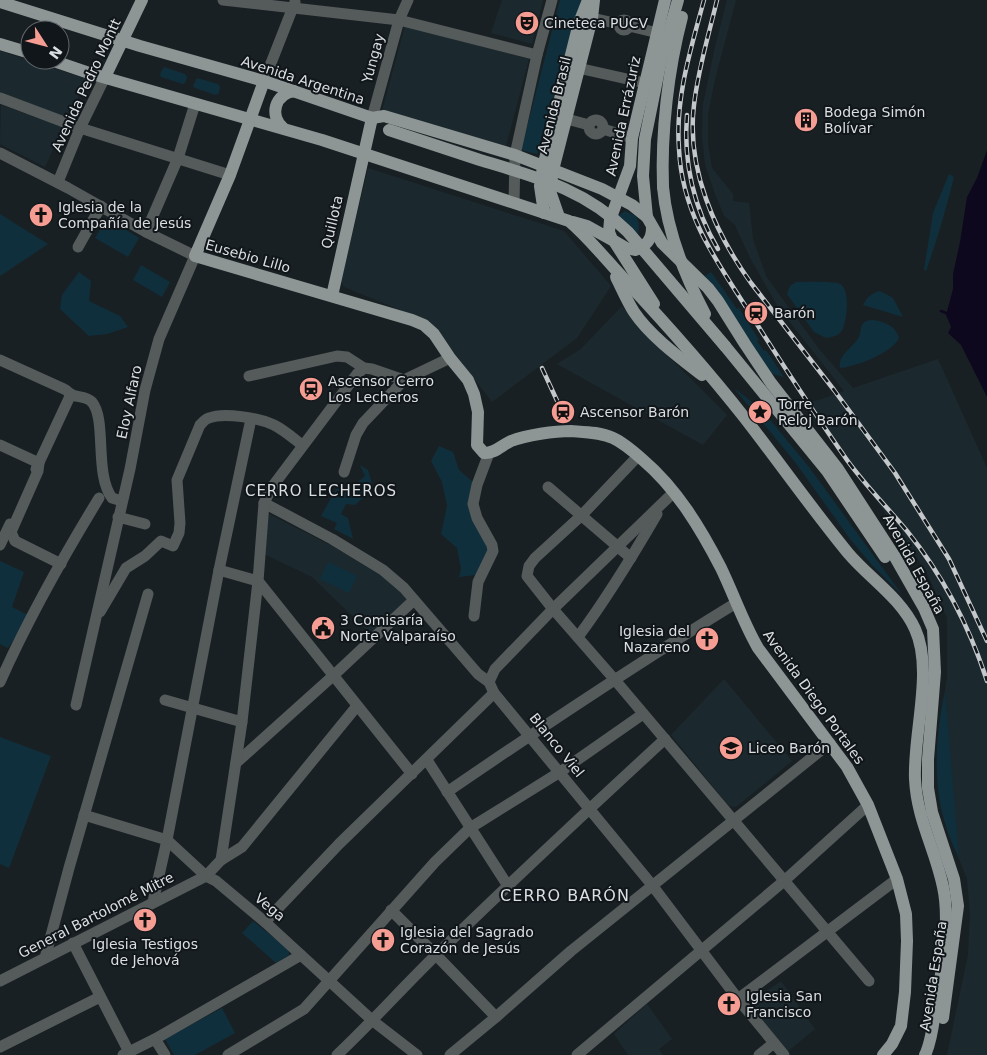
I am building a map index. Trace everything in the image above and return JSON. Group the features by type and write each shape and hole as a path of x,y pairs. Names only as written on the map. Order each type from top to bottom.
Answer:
{"main road":[{"name":"Avenida Pedro Montt","path":"105,77 142,0"},
{"name":"Avenida Brasil","path":"564,219 550,190 548,168 579,23 588,0"},
{"name":"Avenida Brasil","path":"544,212 540,186 567,120 578,68 592,18 594,0"},
{"name":"Avenida Errázuriz","path":"612,239 609,232 610,220 630,166 632,138 665,0"},
{"name":"Avenida Errázuriz","path":"649,223 643,176 645,139 661,60 678,0"},
{"path":"686,0 679,28 666,106 662,169 664,201 684,273 705,315 725,346"},
{"name":"Avenida Argentina","path":"0,2 264,81 372,118 384,116 514,155 618,197 632,205 649,223"},
{"path":"0,44 20,50"},
{"path":"70,66 195,104 283,128 587,226 630,249 640,248 651,239 649,223"},
{"name":"Eloy Alfaro","path":"195,256 230,175 264,81"},
{"path":"283,128 277,121 275,108 282,96 294,92"},
{"path":"372,118 380,126 389,130 572,191 614,218 725,346 827,471 888,561 922,619 934,644"},
{"name":"Yungay","path":"363,154 372,118"},
{"name":"Quillota","path":"332,296 363,154"},
{"path":"602,189 626,181"},
{"name":"Avenida España","path":"564,219 583,233 669,327 849,554 904,610 920,641 923,666 915,758 916,790 920,817 943,884 946,915 939,990 926,1055"},
{"name":"Avenida España","path":"649,223 662,243 702,282 718,301 744,344 771,383 838,469 891,550 924,608 933,629 935,672 928,759 928,788 932,812 954,879 958,906 947,997 935,1055"},
{"name":"Avenida España","path":"612,239 669,327"},
{"name":"Eusebio Lillo","path":"195,256 332,296"},
{"path":"610,264 626,299 639,318 680,358 720,389"},
{"path":"332,296 412,320 424,325 434,334 468,380 474,394 478,412 477,445 480,450 489,453"},
{"name":"Avenida Diego Portales","path":"489,453 512,441 539,434 568,431 598,434 612,438 654,470 674,492 694,520 720,568 758,648 847,766 868,805 897,879 906,914 905,992 901,1026 892,1044 883,1055"}],"street":[{"path":"223,0 294,3 399,20 537,55"},
{"name":"Yungay","path":"372,118 399,20 408,0"},
{"name":"Avenida Brasil","path":"514,203 514,155 552,0"},
{"path":"264,81 294,3"},
{"path":"592,18 658,33"},
{"path":"578,68 645,83"},
{"name":"Avenida Pedro Montt","path":"58,182 80,128 105,77"},
{"path":"0,98 80,128 230,175"},
{"path":"146,232 178,158 195,104"},
{"path":"567,120 589,125 594,120 598,120 602,123 603,129 632,138"},
{"name":"Eusebio Lillo","path":"0,152 58,182 146,232 195,256"},
{"path":"78,247 101,206"},
{"name":"Eloy Alfaro","path":"76,705 130,469 145,390 159,339 195,256"},
{"path":"249,376 337,356 347,357 364,368 404,380"},
{"path":"344,472 356,435 363,423 404,380 450,358"},
{"path":"0,360 64,389 70,394 86,397 93,404 98,418 105,484 112,498 122,501"},
{"path":"221,860 242,722 258,581 264,503 272,487 302,445 357,374 364,368"},
{"path":"1,540 70,394"},
{"path":"94,622 126,568 161,541 173,546 179,533 180,523 178,480 200,425 208,418 217,416 266,422 279,428 302,445"},
{"path":"153,902 251,419"},
{"path":"0,445 38,463"},
{"path":"474,616 478,582 493,551 492,545 477,518 473,504 477,485 489,453"},
{"path":"638,456 582,516 535,558 529,566 527,576 869,981"},
{"path":"38,463 38,471 11,534 15,541 61,564"},
{"path":"548,487 631,558"},
{"path":"489,682 495,669 553,609 674,492"},
{"path":"0,682 5,656 99,498"},
{"name":"Blanco Viel","path":"264,503 332,538 383,570 414,600 478,674 489,682 494,693 652,885 738,999 784,1055"},
{"path":"578,637 596,614 663,504"},
{"path":"118,517 145,524"},
{"path":"219,570 258,581 412,774"},
{"path":"45,958 148,594"},
{"path":"236,764 414,600"},
{"path":"447,792 530,735 736,603"},
{"path":"265,922 339,844 494,693"},
{"path":"165,700 242,722"},
{"path":"206,876 221,860 242,847 358,706"},
{"path":"228,1055 304,1009 435,862 470,828 560,772 643,714"},
{"path":"337,1055 373,1021 436,955 665,739"},
{"path":"450,1055 571,951 830,743"},
{"path":"427,760 508,886"},
{"path":"577,1055 784,881 868,805"},
{"name":"Vega","path":"84,815 167,840 206,876 216,881 265,922 373,1021 417,1055"},
{"name":"General Bartolomé Mitre","path":"0,982 206,876"},
{"path":"738,999 897,879"},
{"path":"391,910 496,1017"},
{"path":"73,943 126,1054 301,955"},
{"path":"0,1046 100,997"},
{"path":"155,1039 165,1055"},
{"path":"758,1055 774,1043"}],"shaded area":[{"path":"502,0 543,0 532,44 491,33"},
{"path":"560,0 581,0 537,154 521,150"},
{"path":"727,0 736,0 715,79 708,115 708,144 712,168 733,194 733,201 749,203 753,239 766,276 819,349 853,388 938,359 987,468 987,1055 947,1055 968,955 970,914 967,879 959,859 955,829 945,691 947,677 947,618 926,571 847,459 803,404 844,391 778,307 750,258 735,225 724,216 714,191 705,165 702,135 703,104"},
{"path":"405,26 529,59 506,146 382,111"},
{"path":"0,51 20,57 20,70 59,70 87,79 68,119 0,94"},
{"path":"164,67 185,74 187,77 185,83 161,77 160,74"},
{"path":"197,78 218,84 220,87 219,93 216,95 195,88 193,86"},
{"path":"1,105 63,127 45,167 0,144"},
{"path":"987,150 987,397 961,345 948,333 951,327 946,315 953,289 953,274 967,197 977,178"},
{"path":"368,168 564,231 611,286 577,338 492,402 430,322 344,287 341,281"},
{"path":"949,174 954,177 926,271 924,270 933,213"},
{"path":"625,211 636,216 639,224 638,234 633,235 618,227 619,215"},
{"path":"0,214 48,244 0,276"},
{"path":"107,218 139,238 128,257 95,238"},
{"path":"141,265 170,282 162,297 133,280"},
{"path":"79,272 91,281 89,301 120,316 128,327 107,334 89,336 60,309 62,295"},
{"path":"711,272 737,309 739,308 759,340 757,341 764,351 766,350 784,377 772,374 705,276"},
{"path":"796,282 832,282 843,287 846,293 847,307 845,322 841,332 826,338 814,332 787,294 790,286"},
{"path":"880,291 893,298 903,317 863,305 870,296"},
{"path":"622,306 661,349 727,415 703,445 557,364 581,349"},
{"path":"873,320 892,327 899,338 889,348 873,358 840,368 841,359 859,337 861,326 867,321"},
{"path":"733,387 762,410 809,467 903,596 871,564 850,539 795,462"},
{"path":"439,446 453,452 459,470 474,483 470,507 490,549 476,575 459,577 461,569 457,548 441,534 447,506 442,482 431,461"},
{"path":"360,465 368,470 373,488 355,505 346,504 341,514 348,518 353,539 334,529 337,523 321,516 339,484 350,489 365,476"},
{"path":"267,513 332,546 392,581 409,600 371,634 312,577 264,554"},
{"path":"0,561 24,572 12,607 30,616 8,648 0,644"},
{"path":"328,562 357,576 349,593 320,579"},
{"name":"Liceo Barón","path":"724,679 792,761 736,807 729,806 671,735"},
{"path":"945,691 959,859 946,828 938,791 939,723"},
{"path":"0,737 51,756 9,868 0,864"},
{"path":"253,921 288,949 289,955 276,963 242,933"},
{"path":"781,981 815,1029 786,1053 748,1004"},
{"path":"647,1004 672,1039 659,1049 663,1055 628,1055 614,1034"},
{"path":"222,1008 235,1033 195,1055 174,1055 165,1039"}],"waterway":[{"path":"941,311 946,313"}],"railway":[{"path":"704,0 685,73 678,130 681,172 693,213 722,270 821,422 847,460 907,531 933,566 964,621 987,681"},
{"path":"717,0 698,78 693,129 694,152 699,176 715,221 738,264 751,283 834,390 895,473 949,559 987,641"},
{"path":"687,115 687,150 692,185 702,218 718,249"},
{"path":"542,368 565,418"}],"place":[{"name":"Cineteca PUCV","path":"527,23"},
{"name":"Bodega Simón Bolívar","path":"806,120"},
{"name":"Iglesia de la Compañía de Jesús","path":"41,215"},
{"name":"Barón","path":"756,313"},
{"name":"Ascensor Cerro Los Lecheros","path":"311,389"},
{"name":"Ascensor Barón","path":"563,412"},
{"name":"Torre Reloj Barón","path":"760,412"},
{"name":"3 Comisaría Norte Valparaíso","path":"323,628"},
{"name":"Iglesia del Nazareno","path":"707,639"},
{"name":"Liceo Barón","path":"731,748"},
{"name":"Iglesia Testigos de Jehová","path":"145,920"},
{"name":"Iglesia del Sagrado Corazón de Jesús","path":"383,940"},
{"name":"Iglesia San Francisco","path":"729,1004"}],"district":[{"name":"CERRO LECHEROS","path":"321,491"},
{"name":"CERRO BARÓN","path":"565,895"}]}
